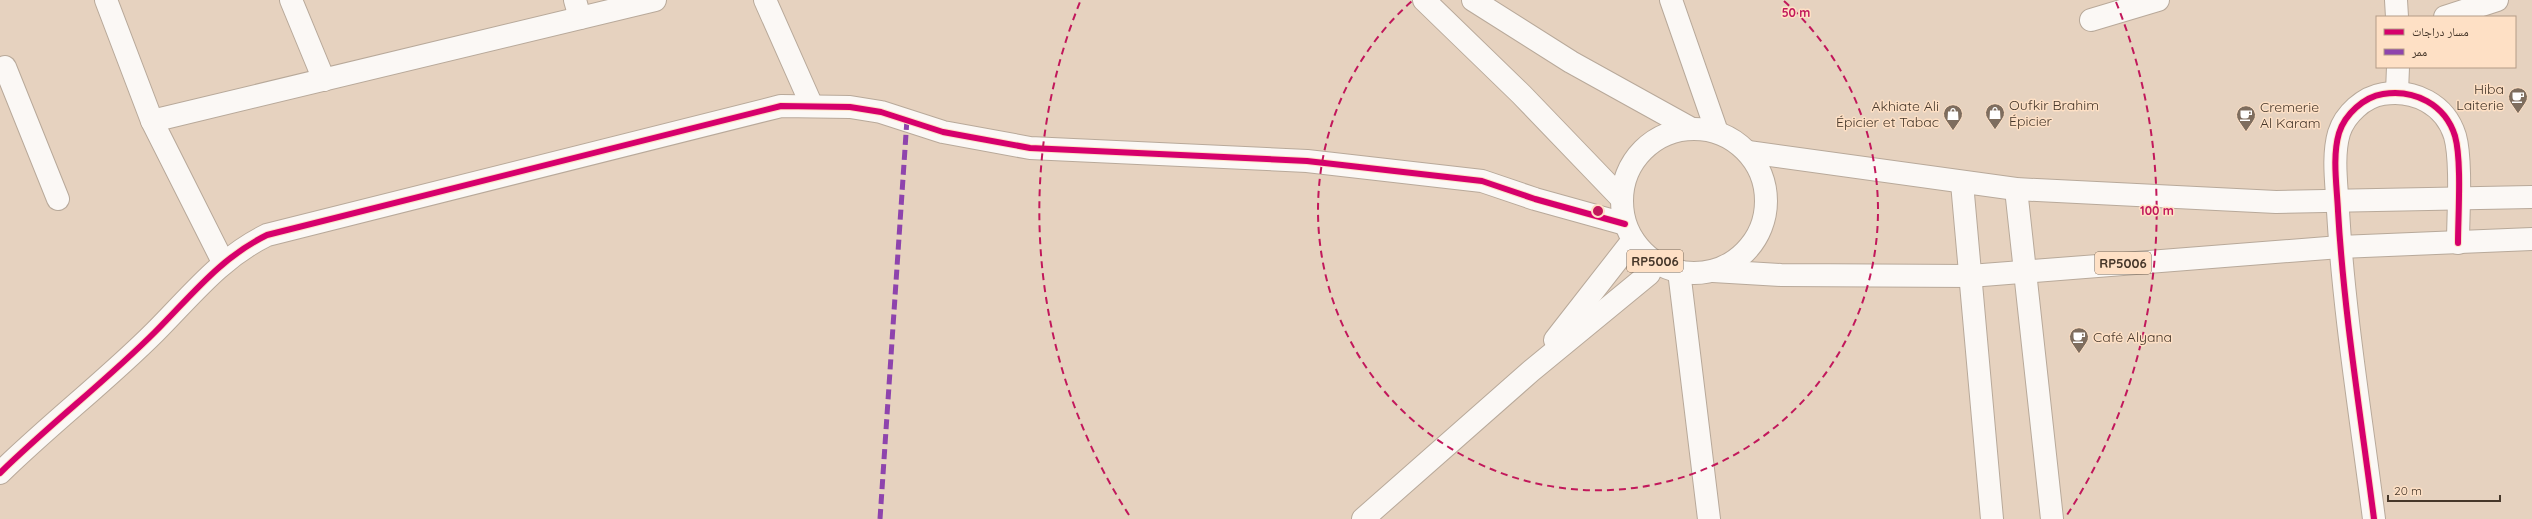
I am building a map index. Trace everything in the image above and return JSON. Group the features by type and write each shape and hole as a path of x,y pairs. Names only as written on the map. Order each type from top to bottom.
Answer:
{"street":[{"path":"106,0 152,120 223,262"},
{"path":"291,0 324,80"},
{"path":"152,120 324,80 577,9 655,0"},
{"path":"765,0 812,106"},
{"path":"1424,0 1521,94 1622,199"},
{"name":"RP5006","path":"1473,0 1572,62 1692,129"},
{"path":"1671,0 1717,132"},
{"path":"2092,20 2158,0"},
{"path":"2396,0 2397,16"},
{"path":"2448,16 2497,0"},
{"path":"2,63 58,199"},
{"path":"2398,68 2398,92"},
{"path":"2374,519 2340,247 2336,152 2339,133 2348,116 2361,103 2378,95 2398,92 2417,95 2434,104 2447,119 2455,136 2458,199 2458,243"},
{"path":"0,473 155,332 205,278 223,262 252,242 288,229 755,111 781,106 850,108 881,112 943,132 1030,148 1307,161 1482,181 1629,232 1531,371"},
{"name":"RP5006","path":"1713,271 1735,260 1744,252 1753,243 1764,221 1766,196 1761,173 1748,152 1733,140 1717,132 1692,129 1670,132 1651,143 1640,153 1625,178 1622,199 1629,232 1642,252 1654,261 1679,271 1696,273 1713,271 1781,275 1970,276 2025,270 2340,247 2532,239"},
{"name":"RP5006","path":"1748,152 1962,183 2016,189 2276,202 2532,197"},
{"path":"1962,183 1992,519"},
{"path":"2016,189 2052,519"},
{"path":"1364,519 1531,371 1649,274 1654,261"},
{"path":"1679,271 1709,519"}],"marked path":[{"path":"880,519 907,119"}],"cycle path":[{"path":"2374,519 2344,288 2336,172 2336,152 2339,133 2346,119 2362,103 2383,94 2406,94 2427,101 2444,115 2455,136 2457,147 2459,174 2458,243"},
{"path":"0,473 38,437 136,350 220,266 250,244 267,235 781,106 850,107 881,112 943,132 1030,148 1307,161 1482,181 1535,199 1625,224"}],"place":[{"name":"Hiba Laiterie","path":"2518,114"},
{"name":"Oufkir Brahim Épicier","path":"1995,130"},
{"name":"Akhiate Ali Épicier et Tabac","path":"1953,131"},
{"name":"Cremerie Al Karam","path":"2246,132"},
{"name":"Café Alyana","path":"2079,354"}]}
